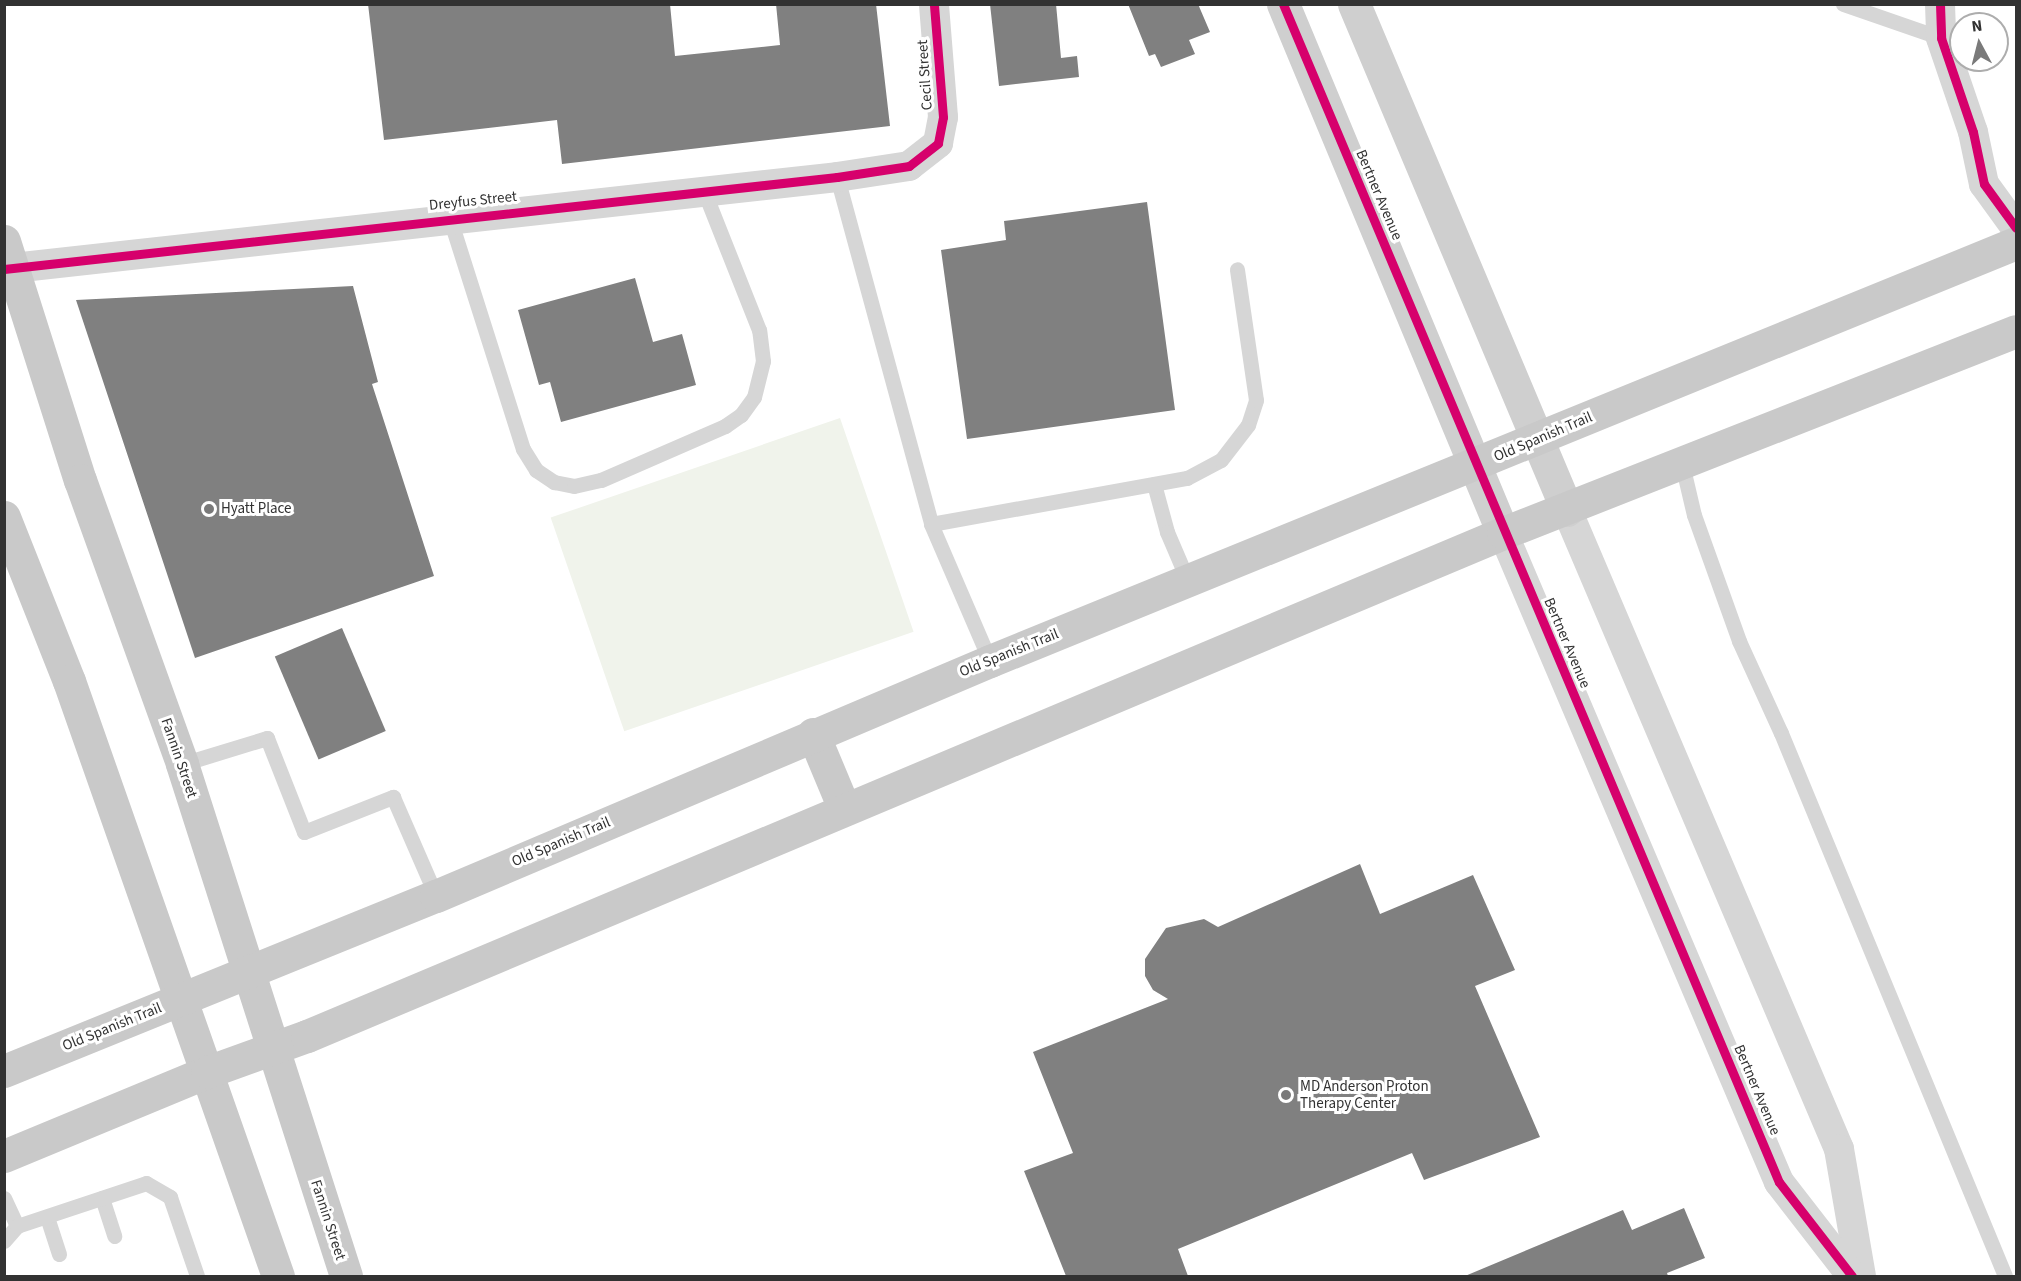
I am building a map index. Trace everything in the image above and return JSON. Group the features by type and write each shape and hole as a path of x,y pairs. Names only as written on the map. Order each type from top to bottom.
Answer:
{"main road":[{"name":"Old Spanish Trail","path":"4,1071 436,896 813,734 990,661 1476,466 1538,437 2016,243"},
{"name":"Fannin Street","path":"7,259 80,480 182,764 346,1276"},
{"path":"4,1156 207,1072 273,1050 844,808 1323,612 1503,533 1567,510 2016,331"},
{"path":"4,517 69,681 183,999 278,1276"},
{"path":"813,734 844,808"}],"street":[{"name":"Cecil Street","path":"934,4 942,84 938,143"},
{"name":"Bertner Avenue","path":"1283,4 1503,533 1779,1182 1852,1276"},
{"path":"1354,4 1839,1149 1861,1276"},
{"path":"1940,4 1941,38 1973,132 1984,184 2016,228"},
{"name":"Dreyfus Street","path":"7,259 450,219 837,177 909,166 938,143"}],"lane":[{"path":"1843,4 1941,38"},
{"path":"837,177 931,524 990,661"},
{"path":"450,219 523,449 545,476 554,482 574,486 601,480 725,426 741,415 754,397 763,361 759,330 704,191"},
{"path":"931,524 1187,478 1221,460 1248,425 1256,400 1236,270"},
{"path":"1682,464 1694,515 1739,641 1781,733 2005,1276"},
{"path":"1155,484 1167,532 1188,580"},
{"path":"182,764 267,738 304,832 393,797 436,896"},
{"path":"4,1241 17,1226 146,1183 170,1197 197,1276"},
{"path":"4,1198 17,1226"},
{"path":"102,1198 114,1236"},
{"path":"47,1216 59,1254"}],"shaded area":[{"path":"840,418 914,632 624,731 551,518"}],"building":[{"path":"368,4 670,4 675,56 780,45 776,4 876,4 890,126 562,164 557,120 384,140"},
{"path":"990,4 1056,4 1061,58 1077,56 1079,77 999,86"},
{"path":"1128,4 1198,4 1210,32 1189,40 1195,54 1161,67 1155,54 1149,56"},
{"path":"1147,202 1175,410 967,439 941,250 1006,240 1004,221"},
{"path":"635,278 653,342 682,334 696,385 561,422 550,382 539,385 518,310"},
{"name":"Hyatt Place","path":"353,286 378,382 372,384 434,576 195,658 76,300"},
{"path":"342,628 386,731 319,760 275,657"},
{"name":"MD Anderson Proton Therapy Center","path":"1360,864 1380,914 1473,875 1515,970 1475,986 1540,1137 1424,1180 1412,1153 1178,1249 1188,1276 1066,1276 1024,1171 1073,1153 1033,1052 1168,999 1153,990 1145,976 1145,959 1166,928 1204,919 1218,927"},
{"path":"1684,1208 1705,1258 1667,1273 1668,1276 1465,1276 1623,1210 1632,1230"}],"cycle path":[{"path":"4,269 837,177 909,166 938,143 943,117 934,4"},
{"path":"1283,4 1779,1182 1852,1276"},
{"path":"1940,4 1941,38 1973,132 1984,184 2016,228"}],"place":[{"name":"Hyatt Place","path":"209,509"},
{"name":"MD Anderson Proton Therapy Center","path":"1286,1095"}]}
